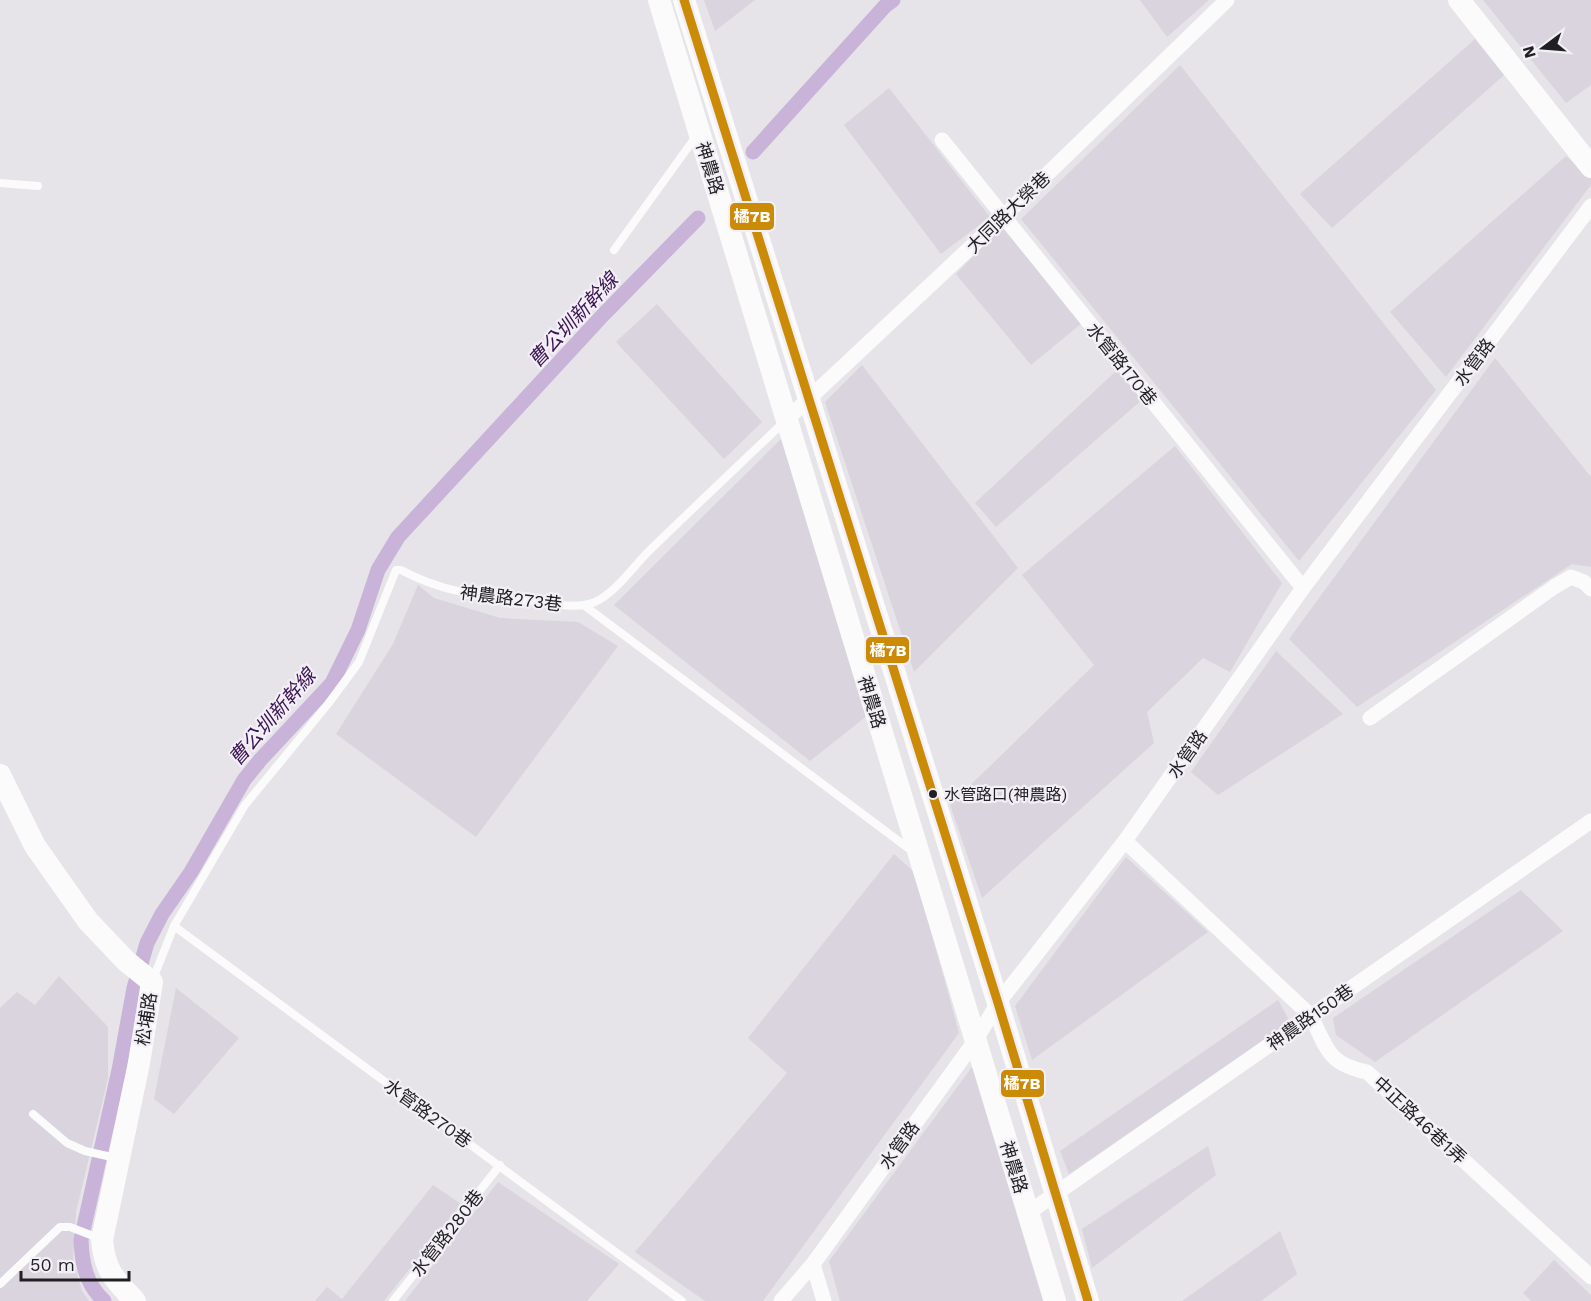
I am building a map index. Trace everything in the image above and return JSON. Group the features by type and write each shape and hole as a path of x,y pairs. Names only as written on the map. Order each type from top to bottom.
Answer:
{"street":[{"name":"神農路","path":"659,0 786,420 934,851 998,1003 1088,1301"},
{"name":"神農路","path":"684,0 809,399 934,851 975,1041 1055,1301"},
{"name":"大同路大榮巷","path":"786,420 1004,217 1227,0"},
{"path":"1459,0 1591,167"},
{"name":"水管路170巷","path":"942,140 1303,588"},
{"name":"水管路","path":"781,1301 813,1263 975,1041 998,1003 1125,841 1303,588 1591,206"},
{"path":"1370,718 1554,587 1571,578 1584,582 1591,589"},
{"name":"松埔路","path":"0,775 35,846 88,921 126,961 150,981 99,1239 108,1271 135,1301"},
{"name":"神農路150巷","path":"1028,1213 1591,821"},
{"name":"中正路46巷1弄","path":"1125,841 1311,1016 1327,1049 1340,1065 1367,1072 1591,1277"},
{"path":"813,1263 824,1301"}],"lane":[{"path":"614,250 699,131"},
{"path":"0,183 38,186"},
{"name":"神農路273巷","path":"150,981 174,926 245,805 328,704 359,662 396,570 401,570 442,588 479,597 585,606 598,601 786,420"},
{"path":"585,606 934,851"},
{"name":"水管路270巷","path":"174,926 682,1301"},
{"path":"33,1114 67,1143 85,1151 116,1158"},
{"name":"水管路280巷","path":"393,1301 500,1165"},
{"path":"0,1284 60,1227 70,1227 99,1239"}],"shaded area":[{"path":"704,0 755,0 715,31"},
{"path":"1140,0 1209,0 1167,37"},
{"path":"1483,0 1591,0 1591,85 1566,103"},
{"path":"1475,39 1504,75 1332,228 1300,194"},
{"path":"1180,65 1436,390 1299,561 1021,219"},
{"path":"889,88 990,217 941,254 844,125"},
{"path":"1566,156 1591,178 1591,185 1446,377 1390,312"},
{"path":"1002,227 1082,323 1031,365 956,274"},
{"path":"657,304 762,422 724,459 616,342"},
{"path":"1495,358 1591,477 1591,567 1572,564 1357,707 1289,639"},
{"path":"862,365 1018,568 914,672 825,402"},
{"path":"1117,370 1143,399 996,527 975,503"},
{"path":"784,436 868,715 810,761 614,605"},
{"path":"1175,446 1282,583 1230,672 1203,658 1147,712 1154,743 982,898 950,805 1094,665 1022,575"},
{"path":"418,585 434,598 500,618 578,622 618,646 476,837 336,734 393,644"},
{"path":"1276,651 1343,714 1218,795 1191,772"},
{"path":"894,854 915,873 959,1033 763,1301 705,1301 635,1252 787,1073 748,1038"},
{"path":"1126,857 1208,932 1032,1060 1015,1006"},
{"path":"1521,890 1563,931 1375,1062 1336,1035 1333,1018"},
{"path":"59,976 108,1027 108,1078 76,1212 73,1260 82,1291 89,1301 0,1301 0,1008 17,992 35,1005"},
{"path":"176,988 239,1038 174,1114 154,1099"},
{"path":"1278,1000 1290,1022 1069,1174 1060,1151"},
{"path":"972,1067 1043,1301 840,1301 829,1261"},
{"path":"1208,1146 1216,1175 1092,1268 1082,1229"},
{"path":"498,1182 619,1264 587,1301 405,1301"},
{"path":"433,1185 461,1204 384,1301 315,1301 327,1287 342,1299"},
{"path":"1280,1231 1297,1274 1261,1301 1182,1301"},
{"path":"1554,1260 1591,1295 1591,1301 1531,1301 1523,1293"}],"waterway":[{"name":"曹公圳新幹線","path":"753,152 885,6 893,0"},
{"name":"曹公圳新幹線","path":"104,1301 89,1281 82,1257 81,1240 119,1070 134,988 147,943 162,914 191,872 244,780 332,683 358,630 378,570 398,537 602,316 698,218"}],"transit line":[{"name":"橘7B","path":"684,0 998,1003 1088,1301"}],"place":[{"name":"水管路口(神農路)","path":"933,794"}]}
